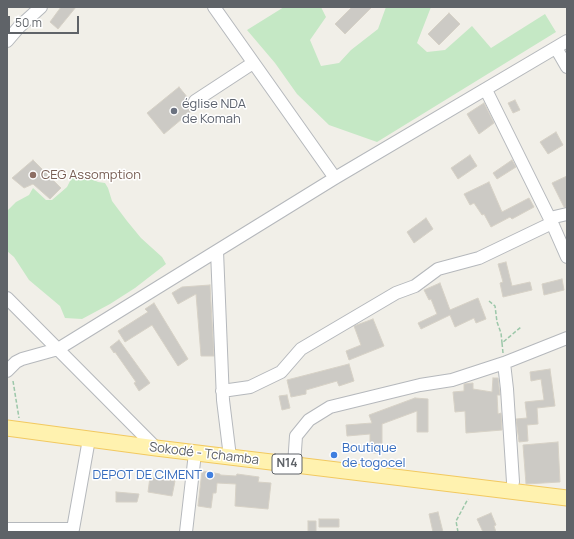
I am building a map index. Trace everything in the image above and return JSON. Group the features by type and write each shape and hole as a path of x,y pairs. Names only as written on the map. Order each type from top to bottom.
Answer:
{"main road":[{"name":"Sokodé - Tchamba","path":"14,429 156,448 567,498"}],"street":[{"path":"7,41 19,27 41,7"},
{"path":"214,7 336,178"},
{"path":"9,369 16,362 22,359 58,349 336,178 567,41"},
{"path":"556,48 567,67"},
{"path":"195,101 253,63"},
{"path":"486,90 567,256"},
{"path":"222,391 250,386 281,372 301,349 396,292 415,286 438,269 479,258 567,214"},
{"path":"217,251 222,391 230,457"},
{"path":"7,298 156,448"},
{"path":"294,465 296,436 309,420 330,408 420,385 452,380 504,363 567,338"},
{"path":"504,363 508,389 513,482"},
{"path":"7,529 73,529 89,439"},
{"path":"186,532 195,452"}],"path":[{"path":"489,301 495,306 497,322 501,333 504,363"},
{"path":"502,343 521,327"},
{"path":"9,369 14,429"},
{"path":"458,532 456,520 468,500 473,486"}],"green space":[{"path":"284,7 321,7 326,17 310,40 321,66 339,63 351,50 378,29 386,7 431,7 417,43 427,52 445,50 472,26 491,48 545,14 556,32 377,142 329,125 297,94 275,63 247,30"},
{"path":"77,172 98,182 105,183 112,201 127,221 141,238 162,257 166,264 135,288 82,319 65,318 60,306 29,280 14,257 7,251 7,211 16,202 29,195 33,188 46,200 52,200 67,187 72,177"}],"building":[{"path":"61,7 76,7 58,29 50,22"},
{"path":"352,7 372,7 345,34 335,24"},
{"path":"449,13 460,24 439,45 428,34"},
{"path":"179,87 188,98 189,105 195,108 164,134 147,113"},
{"path":"515,100 520,110 513,113 508,103"},
{"path":"484,103 494,123 479,134 467,114"},
{"path":"556,132 563,145 548,154 540,142"},
{"path":"470,155 477,166 458,179 451,168"},
{"path":"33,160 61,188 50,199 33,184 24,188 12,178"},
{"path":"512,160 516,167 497,179 493,173"},
{"path":"567,176 567,207 564,207 552,183"},
{"path":"489,182 502,212 529,198 534,207 512,219 510,217 491,227 484,214 482,215 474,203 470,205 464,194"},
{"path":"426,218 433,229 414,243 407,232"},
{"path":"506,262 512,286 530,282 532,290 503,297 500,283 503,282 498,264"},
{"path":"562,279 564,290 544,295 542,284"},
{"path":"440,283 450,310 478,298 486,319 476,323 474,318 455,327 450,315 421,329 418,323 437,314 431,299 429,300 424,290"},
{"path":"210,285 214,356 201,356 196,294 178,304 172,293 182,287"},
{"path":"154,303 188,359 178,366 152,325 125,342 118,331 148,312 145,309"},
{"path":"373,319 384,346 349,360 346,351 361,345 354,326"},
{"path":"119,340 150,383 139,391 134,383 136,382 110,347"},
{"path":"349,364 354,381 339,386 337,381 306,390 306,394 291,397 287,380"},
{"path":"550,369 555,406 537,408 538,424 527,425 528,441 519,442 516,419 527,418 525,402 544,400 541,379 531,381 530,372"},
{"path":"493,378 498,378 500,395 497,395 498,414 501,413 502,430 466,433 465,411 455,412 453,392 464,391 464,384 473,383 473,389 492,392"},
{"path":"287,395 290,408 282,410 279,396"},
{"path":"415,398 428,399 428,432 417,432 417,411 382,424 382,453 370,453 370,434 347,436 346,425 372,423 369,415"},
{"path":"558,442 560,482 526,484 523,445"},
{"path":"202,471 220,475 236,476 237,474 259,477 258,482 271,483 268,509 235,506 236,484 217,483 216,493 213,493 211,508 198,506"},
{"path":"150,477 175,481 172,496 148,492"},
{"path":"116,492 139,494 137,502 116,502"},
{"path":"438,512 443,532 433,532 429,514"},
{"path":"491,513 496,525 494,526 496,532 483,532 477,519"},
{"path":"319,519 339,519 339,527 319,527"},
{"path":"308,521 316,521 316,532 308,532"}],"place":[{"name":"église NDA de Komah","path":"174,111"},
{"name":"CEG Assomption","path":"33,175"},
{"name":"Boutique de togocel","path":"334,455"},
{"name":"DEPOT DE CIMENT","path":"210,475"}]}
